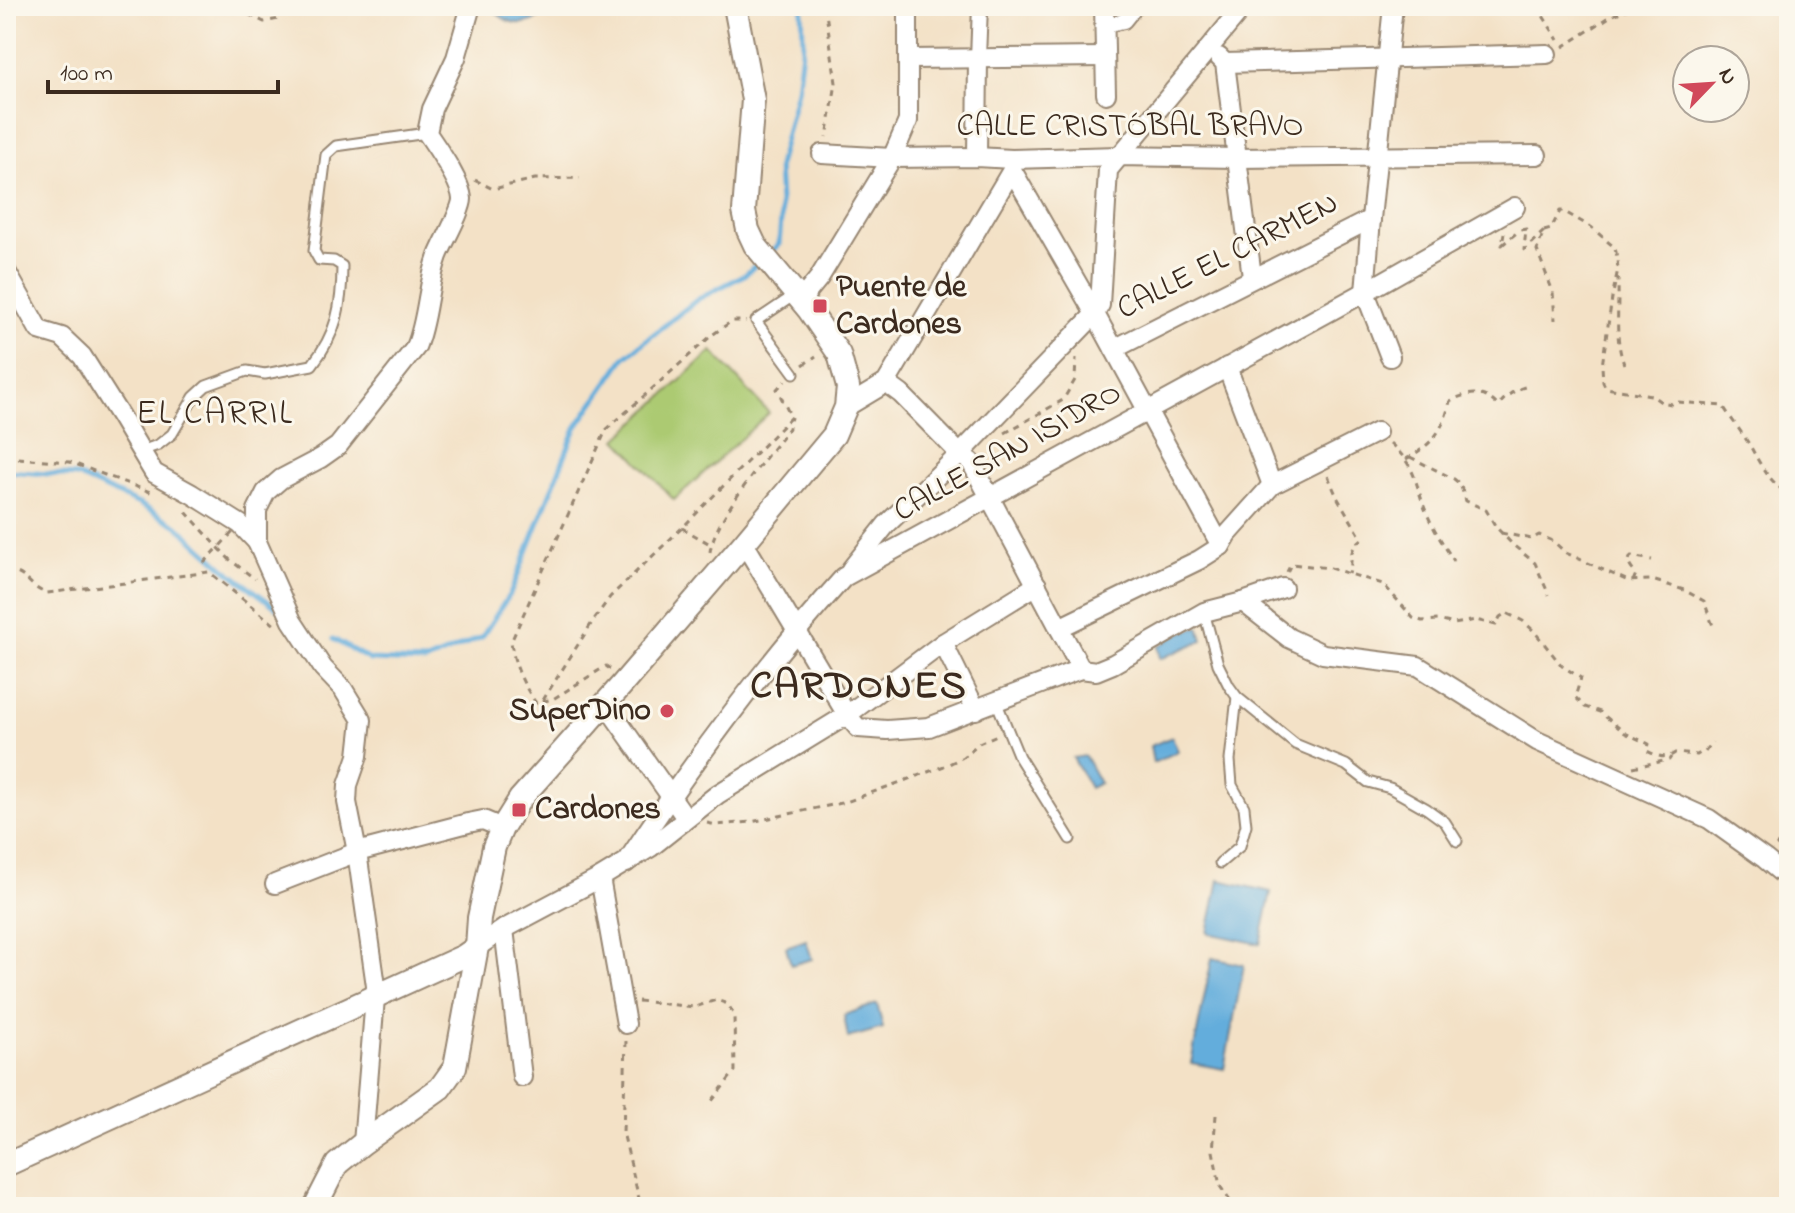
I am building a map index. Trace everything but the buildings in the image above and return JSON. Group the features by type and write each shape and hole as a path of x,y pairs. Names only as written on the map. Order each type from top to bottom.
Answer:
{"street":[{"path":"257,542 257,510 266,492 281,479 338,446 416,347 423,331 437,259 462,201 452,174 427,133 432,109 456,58 471,6"},
{"path":"315,1207 337,1164 440,1088 455,1067 494,847 520,799 722,569 834,435 846,407 848,387 839,354 755,245 748,230 744,211 753,100 735,6"},
{"path":"798,297 819,278 892,158 908,121 908,6"},
{"path":"977,157 980,6"},
{"path":"1106,94 1104,15 1124,21 1136,6"},
{"path":"844,577 886,525 960,454 1095,314 1100,305 1108,170 1244,6"},
{"path":"1390,357 1365,292 1393,6"},
{"path":"1210,48 1225,63 1252,277"},
{"path":"1225,63 1555,51"},
{"path":"908,59 1105,57"},
{"name":"CALLE CRISTÓBAL BRAVO","path":"822,154 892,158 977,157 1012,164 1119,156 1537,155"},
{"path":"1012,164 1221,546"},
{"path":"846,407 886,383 1012,164"},
{"name":"CALLE SAN ISIDRO","path":"626,863 721,726 796,630 844,577 1515,207"},
{"name":"CALLE EL CARMEN","path":"1114,349 1371,219"},
{"path":"6,271 39,330 62,337 82,356 154,473 240,524 257,542 292,621 362,720 358,756 348,785 347,802 376,986 363,1143"},
{"path":"1227,367 1272,485"},
{"path":"886,383 971,462 1081,669"},
{"path":"1059,628 1199,560 1221,546 1272,485 1377,432"},
{"path":"744,543 847,715 858,728 887,730 929,727 1081,669 1096,671 1204,612 1283,588"},
{"path":"6,1165 464,956 504,929 651,847 718,794 847,715 943,643 1037,585"},
{"path":"1243,602 1289,638 1323,654 1418,666 1537,741 1709,819 1789,879"},
{"path":"943,643 976,710"},
{"path":"613,695 686,818"},
{"path":"275,884 357,852 483,820 502,828"},
{"path":"600,878 626,1024"},
{"path":"504,929 522,1077"},
{"path":"437,968 453,972 470,987"}],"lane":[{"path":"141,451 158,445 172,434 194,397 206,386 247,371 265,374 312,365 325,348 338,319 342,290 342,266 334,261 319,260 314,251 326,155 336,146 427,133"},
{"path":"794,373 756,321 798,297"},
{"path":"1204,612 1218,664 1237,697 1295,744 1346,765 1368,782 1390,788 1427,809 1445,822 1457,841"},
{"path":"1220,863 1240,846 1246,825 1244,807 1232,785 1230,760 1237,697"},
{"path":"996,701 1019,757 1070,839"}],"path":[{"path":"242,6 244,12 264,22 279,19 288,6"},
{"path":"822,154 836,83 825,6"},
{"path":"1537,6 1555,51 1611,16 1635,6"},
{"path":"452,174 469,177 493,189 535,179 580,178"},
{"path":"1515,207 1515,215 1505,225 1502,245 1520,230 1526,229 1524,250 1544,231 1551,229 1560,211 1563,211 1591,227 1614,247 1618,269 1602,366 1606,388 1651,395 1671,404 1723,406 1759,466 1789,495"},
{"path":"1544,231 1537,250 1553,292 1555,320"},
{"path":"1616,277 1618,347 1624,364"},
{"path":"613,695 609,678 612,670 606,666 553,699 536,703 526,689 513,658 511,642 606,430 712,335 732,321 756,321"},
{"path":"974,439 995,439 1063,400 1075,380 1078,330"},
{"path":"722,569 710,554 711,544 732,503 789,428 791,417 777,389 810,360 833,346"},
{"path":"1408,458 1437,437 1446,420 1450,401 1475,393 1490,397 1498,406 1508,395 1529,386"},
{"path":"542,702 610,597 791,417"},
{"path":"1377,432 1408,458 1460,484 1466,501 1486,510 1501,533 1535,563 1549,595"},
{"path":"6,458 70,462 163,497"},
{"path":"1408,458 1427,515 1454,561"},
{"path":"1321,460 1337,497 1362,539 1351,552 1349,574"},
{"path":"187,512 229,559 255,579 275,583"},
{"path":"682,528 711,544"},
{"path":"233,532 204,563 209,572 285,634 306,642"},
{"path":"1501,533 1532,539 1539,535 1553,541 1566,553 1628,581 1652,580 1684,590 1704,601 1713,626"},
{"path":"1633,581 1636,574 1629,565 1631,556 1652,560"},
{"path":"1283,588 1291,564 1330,568 1383,584 1413,618 1422,621 1438,620 1454,624 1476,620 1496,625 1506,613 1523,621 1562,666 1581,678 1575,697 1585,707 1600,712 1625,733 1649,744 1647,751 1658,757 1671,757"},
{"path":"6,572 16,571 38,591 47,593 209,572"},
{"path":"686,818 716,825 751,822 846,802 947,765 963,757 979,743 1008,729"},
{"path":"1626,780 1631,767 1669,760 1675,753 1697,755 1705,752 1712,742"},
{"path":"622,999 695,1007 716,1000 728,1004 734,1015 735,1071 709,1105"},
{"path":"626,1024 623,1132 641,1207"},
{"path":"1216,1115 1213,1151 1220,1186 1234,1207"}],"green space":[{"path":"712,351 769,413 674,500 617,439"}],"water":[{"path":"490,6 550,6 536,19 520,23 505,19"},
{"path":"1199,627 1203,640 1160,659 1158,647 1180,633"},
{"path":"1172,737 1178,751 1153,763 1150,746"},
{"path":"1085,756 1100,783 1090,788 1073,758"},
{"path":"1219,880 1271,892 1260,944 1208,933"},
{"path":"806,940 812,959 791,965 786,947"},
{"path":"1212,958 1244,965 1224,1069 1191,1063"},
{"path":"877,1004 883,1028 848,1038 844,1015"}],"waterway":[{"path":"769,254 779,244 778,166 797,90 803,42 802,6"},
{"path":"333,639 370,660 425,662 482,637 511,592 576,428 625,357 698,299 746,274 761,260"},
{"path":"6,471 77,476 139,504 176,525 224,568 277,608"}],"place":[{"name":"Puente de Cardones","path":"820,306"},
{"name":"SuperDino","path":"667,711"},
{"name":"Cardones","path":"519,810"}],"district":[{"name":"EL CARRIL","path":"215,415"},
{"name":"CARDONES","path":"859,687"}]}
